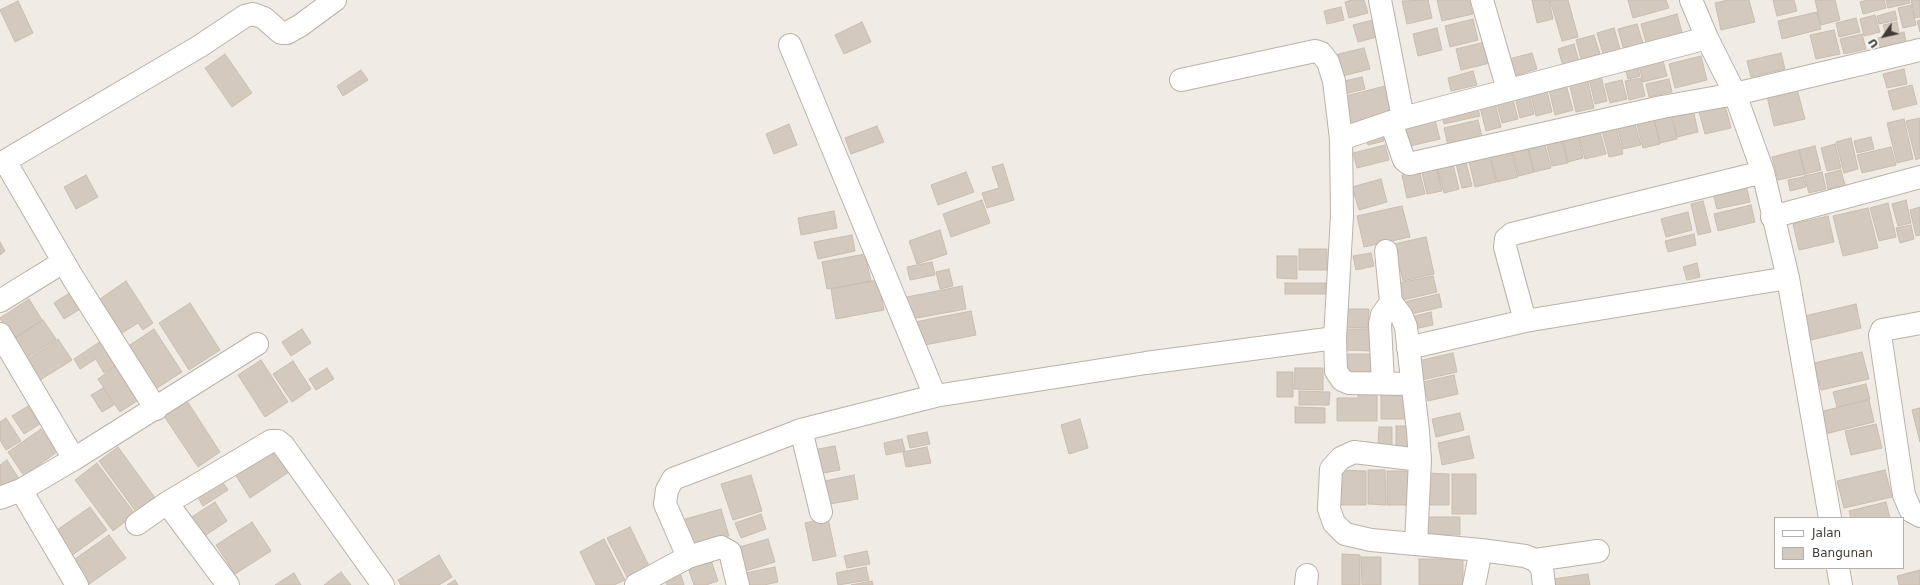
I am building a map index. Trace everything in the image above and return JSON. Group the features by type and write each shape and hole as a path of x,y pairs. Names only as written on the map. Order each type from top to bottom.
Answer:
{"street":[{"path":"156,409 63,262 3,163 200,46 245,16 254,14 259,16 281,33 287,32 300,25 335,0"},
{"path":"1380,0 1404,160 1409,164 1662,107 1735,94 1920,50"},
{"path":"1482,0 1508,90"},
{"path":"1696,1 1707,38 1735,94 1763,172 1772,217 1788,278 1830,517"},
{"path":"1341,139 1397,120 1707,38"},
{"path":"790,45 935,396"},
{"path":"1181,80 1315,51 1321,53 1328,62 1334,81 1341,139 1342,216 1335,338 1336,371 1338,376 1349,383 1411,384"},
{"path":"1525,321 1505,247 1506,239 1512,234 1763,172"},
{"path":"1772,217 1920,177"},
{"path":"1386,251 1391,302 1401,315 1406,327 1420,460 1416,544"},
{"path":"0,301 63,262"},
{"path":"1408,348 1525,321 1788,278"},
{"path":"1383,383 1380,324 1382,315 1391,302"},
{"path":"1920,323 1882,330 1880,335 1904,495 1911,511 1920,516"},
{"path":"0,334 74,459"},
{"path":"688,558 665,504 667,490 673,479 802,430 935,396 1146,364 1335,338"},
{"path":"0,498 21,490 74,459 156,409 257,344"},
{"path":"802,430 821,512"},
{"path":"137,524 167,503 271,441 278,441 283,445 384,585"},
{"path":"1420,460 1354,452 1341,458 1331,469 1329,509 1334,523 1345,534 1371,540 1481,550 1525,556 1535,560 1542,568 1544,585"},
{"path":"21,490 77,585"},
{"path":"167,503 228,585"},
{"path":"636,585 688,558 721,547 730,552 738,585"},
{"path":"1474,585 1481,550"},
{"path":"1535,560 1598,551"},
{"path":"1838,569 1841,585"}],"building":[{"path":"1352,0 1364,0 1368,13 1349,18 1345,2"},
{"path":"1428,0 1432,18 1407,24 1402,1"},
{"path":"1437,0 1469,0 1473,14 1442,21"},
{"path":"1532,0 1549,0 1553,19 1537,23"},
{"path":"1550,0 1568,0 1578,37 1562,41"},
{"path":"1628,0 1666,0 1669,8 1633,18"},
{"path":"1728,0 1749,0 1755,22 1721,30 1715,3"},
{"path":"1773,0 1794,0 1797,11 1777,16"},
{"path":"1815,0 1835,0 1840,20 1821,25"},
{"path":"1868,0 1884,0 1886,8 1863,14 1860,2"},
{"path":"1886,0 1909,0 1910,3 1888,8"},
{"path":"1911,0 1920,0 1920,17 1915,18"},
{"path":"18,1 33,33 15,42 0,10"},
{"path":"1911,5 1916,25 1903,28 1898,8"},
{"path":"1341,7 1344,20 1327,24 1324,11"},
{"path":"1895,11 1897,20 1879,24 1877,16"},
{"path":"1817,12 1821,29 1782,39 1778,21"},
{"path":"1677,14 1683,36 1647,46 1641,24"},
{"path":"1875,15 1880,32 1864,36 1860,19"},
{"path":"1856,18 1860,32 1839,37 1836,23"},
{"path":"1473,19 1478,40 1450,47 1445,26"},
{"path":"1373,20 1377,37 1358,42 1353,25"},
{"path":"1920,20 1920,32 1917,21"},
{"path":"862,22 871,42 844,54 835,35"},
{"path":"1897,22 1899,32 1886,35 1883,25"},
{"path":"1637,24 1644,46 1624,51 1618,29"},
{"path":"1437,28 1442,50 1418,56 1413,34"},
{"path":"1614,28 1621,52 1604,57 1597,33"},
{"path":"1834,30 1840,54 1816,59 1810,35"},
{"path":"1904,32 1908,50 1882,56 1878,38"},
{"path":"1862,34 1866,49 1844,54 1840,39"},
{"path":"1594,35 1600,54 1581,59 1576,40"},
{"path":"1485,42 1490,63 1461,70 1456,49"},
{"path":"1574,44 1579,61 1563,66 1558,49"},
{"path":"1364,48 1370,69 1339,77 1334,55"},
{"path":"1532,53 1537,69 1514,76 1509,59"},
{"path":"1781,53 1785,69 1751,77 1747,61"},
{"path":"225,54 252,93 232,107 205,68"},
{"path":"1701,56 1707,80 1675,88 1669,64"},
{"path":"1663,61 1667,76 1643,82 1639,66"},
{"path":"1638,68 1640,76 1628,79 1626,71"},
{"path":"1904,69 1907,84 1887,88 1883,74"},
{"path":"361,70 368,80 343,96 337,86"},
{"path":"1473,71 1477,85 1451,91 1448,78"},
{"path":"1601,76 1607,101 1595,104 1589,79"},
{"path":"1362,77 1365,89 1344,94 1340,82"},
{"path":"1587,78 1594,108 1576,112 1569,82"},
{"path":"1641,78 1645,96 1629,100 1625,81"},
{"path":"1669,79 1672,92 1649,97 1646,84"},
{"path":"1622,80 1627,99 1610,103 1605,84"},
{"path":"1565,81 1573,110 1555,115 1548,85"},
{"path":"1389,85 1397,115 1349,127 1342,97"},
{"path":"1912,85 1917,104 1893,110 1888,91"},
{"path":"1546,87 1552,112 1536,116 1530,91"},
{"path":"1797,89 1805,119 1774,126 1767,96"},
{"path":"1528,90 1534,114 1520,118 1514,93"},
{"path":"1511,92 1518,119 1502,123 1495,96"},
{"path":"1493,95 1501,127 1486,131 1478,99"},
{"path":"1723,98 1731,128 1705,134 1697,104"},
{"path":"1476,103 1480,116 1444,124 1441,112"},
{"path":"1692,104 1698,132 1677,137 1671,109"},
{"path":"1670,112 1677,139 1660,143 1653,116"},
{"path":"1434,116 1440,139 1410,146 1404,124"},
{"path":"1653,116 1660,144 1643,148 1636,120"},
{"path":"1920,118 1920,158 1916,160 1906,121"},
{"path":"1904,119 1913,159 1897,163 1887,123"},
{"path":"1478,120 1482,137 1448,145 1444,128"},
{"path":"789,124 797,145 774,154 766,134"},
{"path":"1615,124 1623,154 1609,157 1601,127"},
{"path":"1635,124 1641,145 1623,149 1618,129"},
{"path":"877,126 884,142 851,154 845,138"},
{"path":"1599,128 1606,154 1585,159 1578,133"},
{"path":"1381,130 1384,141 1368,145 1365,134"},
{"path":"1577,131 1583,158 1568,162 1562,135"},
{"path":"1560,134 1568,163 1552,166 1545,137"},
{"path":"1543,137 1551,168 1534,172 1526,141"},
{"path":"1871,137 1874,149 1857,153 1854,141"},
{"path":"1851,138 1858,169 1844,173 1836,142"},
{"path":"1526,141 1534,172 1519,176 1511,145"},
{"path":"1835,144 1841,168 1827,171 1821,148"},
{"path":"1385,145 1389,160 1357,168 1353,153"},
{"path":"1510,145 1518,177 1497,182 1489,151"},
{"path":"1815,146 1821,170 1805,174 1799,150"},
{"path":"1891,147 1896,165 1862,173 1857,155"},
{"path":"1799,150 1805,174 1778,180 1772,157"},
{"path":"1488,151 1496,182 1475,187 1468,157"},
{"path":"1465,158 1472,186 1462,188 1455,160"},
{"path":"1452,160 1459,189 1444,193 1436,164"},
{"path":"1003,164 1014,200 987,208 982,193 999,188 992,167"},
{"path":"1436,166 1442,191 1427,194 1421,169"},
{"path":"1419,170 1425,194 1407,198 1402,175"},
{"path":"1841,170 1845,185 1828,189 1825,174"},
{"path":"966,172 974,192 938,205 931,185"},
{"path":"1822,172 1826,189 1809,193 1804,176"},
{"path":"86,175 98,197 76,209 64,187"},
{"path":"1803,177 1806,187 1790,191 1788,180"},
{"path":"1381,179 1387,202 1359,210 1352,187"},
{"path":"1746,185 1750,202 1717,209 1713,193"},
{"path":"982,200 990,223 951,237 943,214"},
{"path":"1906,200 1911,223 1898,226 1892,204"},
{"path":"1703,201 1711,232 1698,235 1691,204"},
{"path":"1888,203 1896,237 1879,241 1870,208"},
{"path":"1751,205 1755,222 1718,231 1714,214"},
{"path":"1402,206 1410,237 1364,247 1357,216"},
{"path":"1920,207 1920,235 1916,236 1910,210"},
{"path":"1868,208 1878,248 1843,256 1833,216"},
{"path":"834,211 837,228 801,235 798,218"},
{"path":"1688,212 1692,230 1666,237 1661,219"},
{"path":"1828,216 1834,242 1799,250 1793,224"},
{"path":"1911,225 1914,239 1900,243 1896,228"},
{"path":"940,230 947,254 917,264 909,241"},
{"path":"1694,234 1696,245 1668,252 1665,241"},
{"path":"852,235 855,251 818,259 814,242"},
{"path":"1426,237 1434,274 1403,281 1394,244"},
{"path":"0,242 5,251 0,255"},
{"path":"1299,249 1327,249 1327,270 1299,270"},
{"path":"1371,253 1374,266 1356,270 1353,256"},
{"path":"865,254 871,281 827,289 822,262"},
{"path":"1277,256 1297,256 1297,279 1277,278"},
{"path":"932,262 935,275 910,280 907,267"},
{"path":"1697,263 1700,277 1687,280 1683,267"},
{"path":"949,269 953,286 940,289 936,272"},
{"path":"1433,276 1437,292 1403,300 1399,283"},
{"path":"878,280 884,310 836,319 831,289"},
{"path":"126,281 153,323 143,330 138,323 119,335 97,301"},
{"path":"1285,283 1326,283 1326,294 1285,294"},
{"path":"962,286 966,309 911,319 907,297"},
{"path":"71,292 82,308 64,319 54,303"},
{"path":"1439,294 1442,307 1407,315 1404,302"},
{"path":"29,299 42,320 13,339 0,318"},
{"path":"190,303 220,350 189,370 159,323"},
{"path":"1856,304 1861,328 1811,340 1805,316"},
{"path":"1342,309 1369,309 1368,328 1342,327"},
{"path":"971,311 976,335 920,346 915,322"},
{"path":"1431,312 1433,325 1414,329 1411,317"},
{"path":"43,320 56,339 24,360 11,341"},
{"path":"154,329 182,372 154,390 127,347"},
{"path":"302,329 311,343 291,356 282,342"},
{"path":"1342,329 1374,329 1373,351 1342,350"},
{"path":"58,339 72,360 34,384 21,364"},
{"path":"104,339 120,363 104,373 96,359 80,369 74,359"},
{"path":"1862,352 1869,379 1821,390 1814,363"},
{"path":"1453,353 1457,372 1422,380 1418,361"},
{"path":"1342,354 1374,354 1374,375 1342,374"},
{"path":"261,360 288,402 265,417 238,375"},
{"path":"293,361 311,389 292,402 273,374"},
{"path":"118,365 140,399 120,412 98,379"},
{"path":"327,368 334,379 316,390 309,379"},
{"path":"1295,368 1323,368 1323,390 1294,389"},
{"path":"1277,372 1293,372 1293,397 1277,397"},
{"path":"1454,375 1458,394 1428,401 1423,382"},
{"path":"1866,384 1870,399 1837,407 1833,392"},
{"path":"103,388 114,405 102,412 91,395"},
{"path":"1358,388 1377,389 1377,421 1337,421 1337,398 1358,398"},
{"path":"1381,390 1411,390 1411,419 1381,419"},
{"path":"1299,391 1330,392 1329,405 1299,405"},
{"path":"1869,400 1874,422 1825,434 1819,412"},
{"path":"187,401 220,452 198,467 164,416"},
{"path":"28,406 40,424 24,434 12,416"},
{"path":"1295,407 1325,408 1325,423 1295,423"},
{"path":"1920,408 1920,442 1912,410"},
{"path":"1460,413 1464,430 1436,437 1432,419"},
{"path":"6,418 21,441 6,450 0,440 0,422"},
{"path":"1080,419 1088,448 1069,454 1061,425"},
{"path":"1876,424 1882,448 1851,455 1845,431"},
{"path":"1396,426 1413,426 1413,451 1396,451"},
{"path":"1379,427 1392,427 1392,448 1378,448"},
{"path":"41,429 57,452 24,476 8,452"},
{"path":"927,432 930,444 910,448 907,436"},
{"path":"1469,436 1474,458 1442,465 1438,443"},
{"path":"902,439 905,451 886,455 884,443"},
{"path":"835,446 840,470 818,474 813,450"},
{"path":"118,447 158,502 139,516 99,461"},
{"path":"277,447 292,470 250,498 235,474"},
{"path":"927,447 931,463 906,467 903,452"},
{"path":"7,460 21,482 0,495 0,465"},
{"path":"97,463 135,514 113,531 75,480"},
{"path":"1340,470 1366,471 1366,505 1340,505"},
{"path":"1368,470 1385,470 1386,505 1368,504"},
{"path":"1885,470 1892,497 1844,508 1837,481"},
{"path":"1387,471 1411,471 1411,505 1387,505"},
{"path":"1426,473 1449,474 1449,505 1426,505"},
{"path":"1452,474 1476,474 1476,514 1452,514"},
{"path":"751,475 762,511 733,520 721,484"},
{"path":"854,475 858,499 824,505 820,482"},
{"path":"220,478 228,490 203,506 196,494"},
{"path":"215,502 227,521 203,537 190,518"},
{"path":"1886,502 1890,517 1851,517 1849,511"},
{"path":"90,507 107,530 67,559 50,535"},
{"path":"721,509 729,536 691,548 682,520"},
{"path":"761,514 766,529 741,538 735,523"},
{"path":"1421,517 1460,517 1460,535 1421,534"},
{"path":"828,518 836,556 813,561 805,523"},
{"path":"252,522 271,551 235,574 216,545"},
{"path":"630,527 650,568 628,579 607,538"},
{"path":"109,535 126,558 88,585 83,585 68,564"},
{"path":"604,539 625,580 614,585 596,585 580,552"},
{"path":"768,539 775,562 739,573 732,549"},
{"path":"867,551 870,564 847,568 844,556"},
{"path":"1342,554 1360,555 1360,585 1342,585"},
{"path":"439,555 452,577 439,585 401,585 398,580"},
{"path":"710,557 718,581 706,585 694,585 687,565"},
{"path":"1361,557 1381,557 1381,585 1362,585"},
{"path":"1419,559 1463,559 1463,585 1419,585"},
{"path":"775,567 778,582 764,585 738,585 736,575"},
{"path":"866,567 869,580 838,585 836,573"},
{"path":"679,570 684,585 667,585 664,575"},
{"path":"1920,570 1920,585 1899,585 1897,576"},
{"path":"341,572 351,585 324,585"},
{"path":"294,573 301,585 275,585"},
{"path":"1588,574 1590,585 1547,585 1546,580"},
{"path":"455,580 458,585 447,585"},
{"path":"872,581 873,585 851,585"}]}
